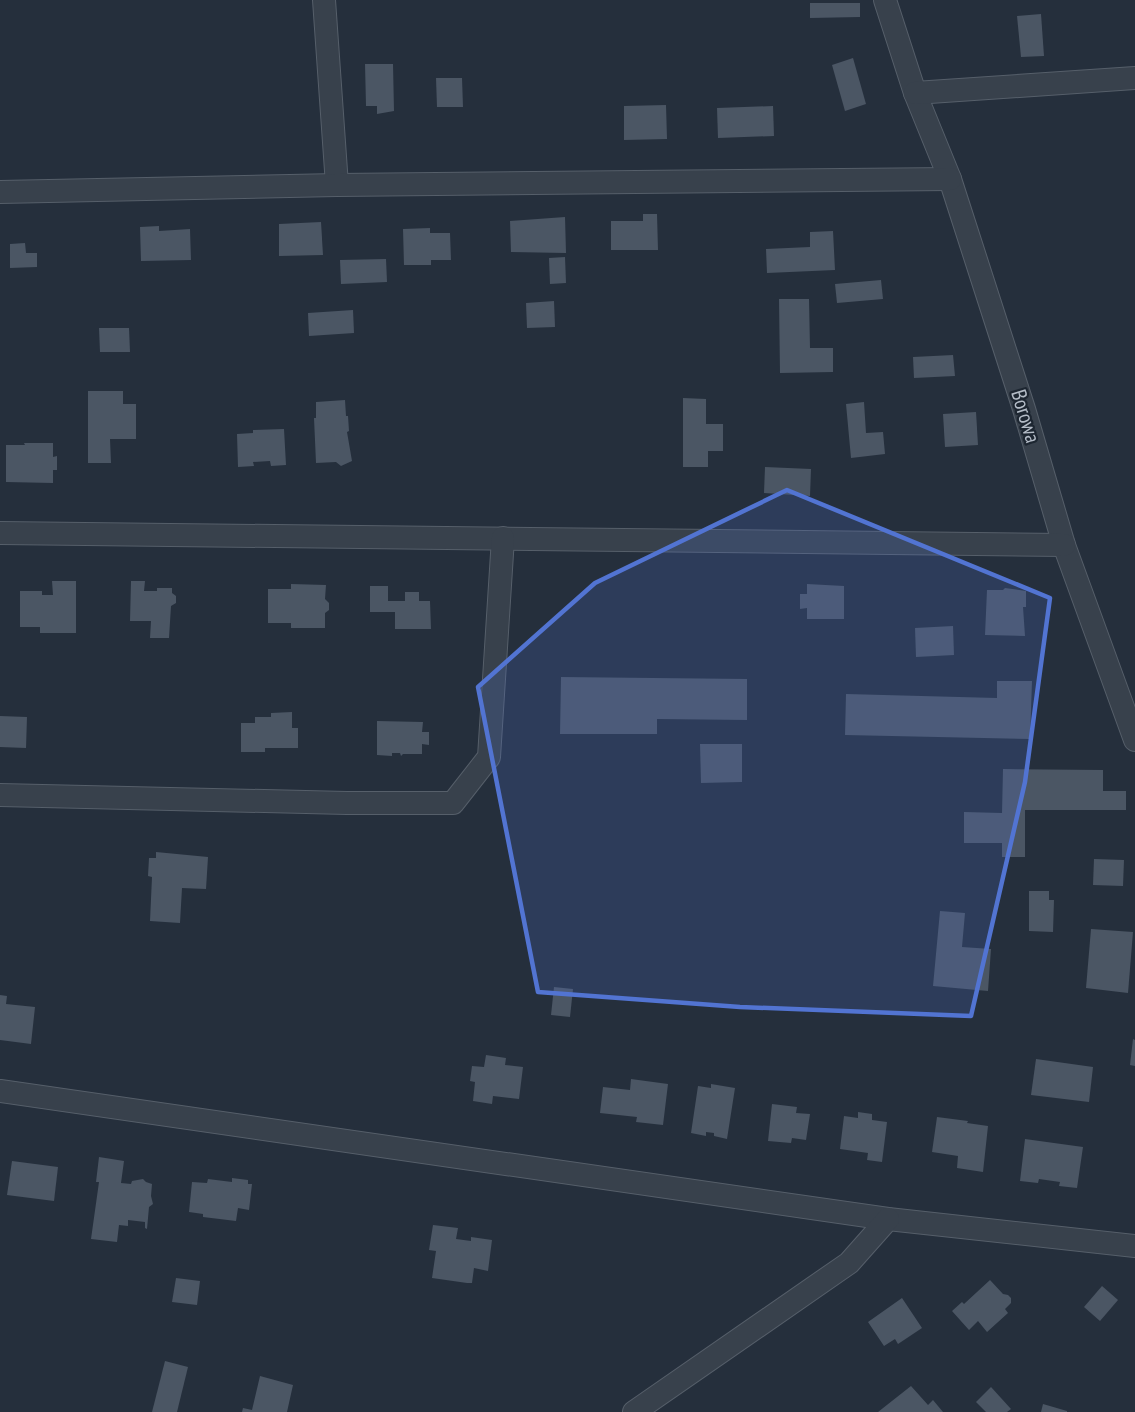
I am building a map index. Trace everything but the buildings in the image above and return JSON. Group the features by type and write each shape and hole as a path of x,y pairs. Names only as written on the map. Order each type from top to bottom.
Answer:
{"street":[{"path":"324,0 337,185"},
{"name":"Borowa","path":"885,0 915,93 950,179 1024,409 1064,545 1135,740"},
{"path":"915,93 1135,78"},
{"path":"0,192 337,185 950,179"},
{"path":"0,533 1064,545"},
{"path":"0,795 347,803 453,803 489,757 503,538"},
{"path":"0,1091 888,1219 1135,1246"},
{"path":"634,1412 849,1263 888,1219"}],"highlighted area":[{"path":"787,490 1050,598 1025,782 971,1016 740,1007 538,992 478,687 595,583"}]}
